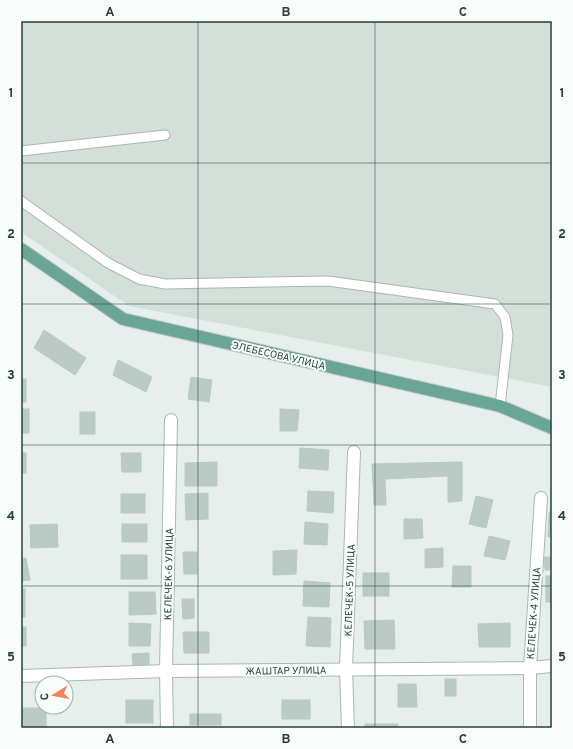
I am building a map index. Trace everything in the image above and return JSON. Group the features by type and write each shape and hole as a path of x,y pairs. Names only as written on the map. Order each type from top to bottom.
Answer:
{"main road":[{"name":"ЭЛЕБЕСОВА УЛИЦА","path":"21,249 123,319 500,406 552,428"}],"street":[{"name":"КЕЛЕЧЕК-6 УЛИЦА","path":"167,728 166,672 171,420"},
{"name":"КЕЛЕЧЕК-5 УЛИЦА","path":"348,728 346,669 354,452"},
{"name":"КЕЛЕЧЕК-4 УЛИЦА","path":"530,728 530,668 541,498"},
{"name":"ЖАШТАР УЛИЦА","path":"21,676 346,669 530,668 552,666"}],"lane":[{"path":"21,151 165,135"},
{"path":"21,201 108,263 139,279 165,284 328,281 495,304 505,317 508,335 500,406"}],"shaded area":[{"path":"21,21 552,21 552,387 129,306 21,232"}],"building":[{"path":"44,330 86,358 75,375 34,348"},
{"path":"118,360 152,377 146,392 113,375"},
{"path":"191,377 212,380 209,402 188,399"},
{"path":"21,379 26,379 26,402 21,402"},
{"path":"21,409 29,409 29,433 21,433"},
{"path":"280,409 299,410 297,431 280,431"},
{"path":"80,412 95,412 95,434 80,434"},
{"path":"300,448 329,450 328,470 299,468"},
{"path":"21,453 26,453 26,473 21,473"},
{"path":"121,453 141,453 141,472 122,472"},
{"path":"217,462 217,486 185,486 185,463"},
{"path":"462,462 462,501 448,502 448,476 385,479 386,505 374,505 372,464"},
{"path":"308,491 334,492 333,513 307,511"},
{"path":"208,493 208,519 186,520 185,494"},
{"path":"121,494 145,494 145,513 121,513"},
{"path":"476,496 493,500 486,528 469,524"},
{"path":"549,512 552,512 552,537 548,537"},
{"path":"404,519 422,519 423,538 404,539"},
{"path":"305,522 328,524 327,545 304,544"},
{"path":"57,524 58,547 31,548 30,525"},
{"path":"122,524 147,524 147,542 122,542"},
{"path":"489,536 510,541 505,560 484,556"},
{"path":"443,548 443,567 425,568 425,549"},
{"path":"297,550 296,574 273,575 273,551"},
{"path":"183,552 197,552 197,574 184,574"},
{"path":"121,555 147,555 147,579 121,579"},
{"path":"544,557 552,557 552,570 545,570"},
{"path":"26,558 30,580 21,581 21,559"},
{"path":"453,566 471,566 471,587 452,587"},
{"path":"363,573 389,573 389,596 363,596"},
{"path":"546,576 552,576 552,602 546,602"},
{"path":"304,581 330,583 329,607 303,606"},
{"path":"21,589 25,589 25,617 21,617"},
{"path":"129,592 155,592 156,614 129,615"},
{"path":"182,599 194,599 194,618 183,619"},
{"path":"308,617 331,618 330,647 306,646"},
{"path":"394,620 395,649 365,649 364,621"},
{"path":"129,623 151,624 150,646 129,646"},
{"path":"510,623 510,647 479,647 478,624"},
{"path":"21,627 26,627 26,646 21,646"},
{"path":"183,632 209,632 209,653 184,653"},
{"path":"149,653 149,666 133,666 132,654"},
{"path":"445,679 456,679 456,696 445,696"},
{"path":"398,684 416,684 417,707 398,707"},
{"path":"126,700 153,700 153,723 126,723"},
{"path":"282,700 310,700 310,719 282,719"},
{"path":"21,708 34,708 34,715 46,715 46,728 21,728"},
{"path":"190,714 221,714 221,725 190,725"},
{"path":"365,724 398,724 398,728 365,728"}]}
